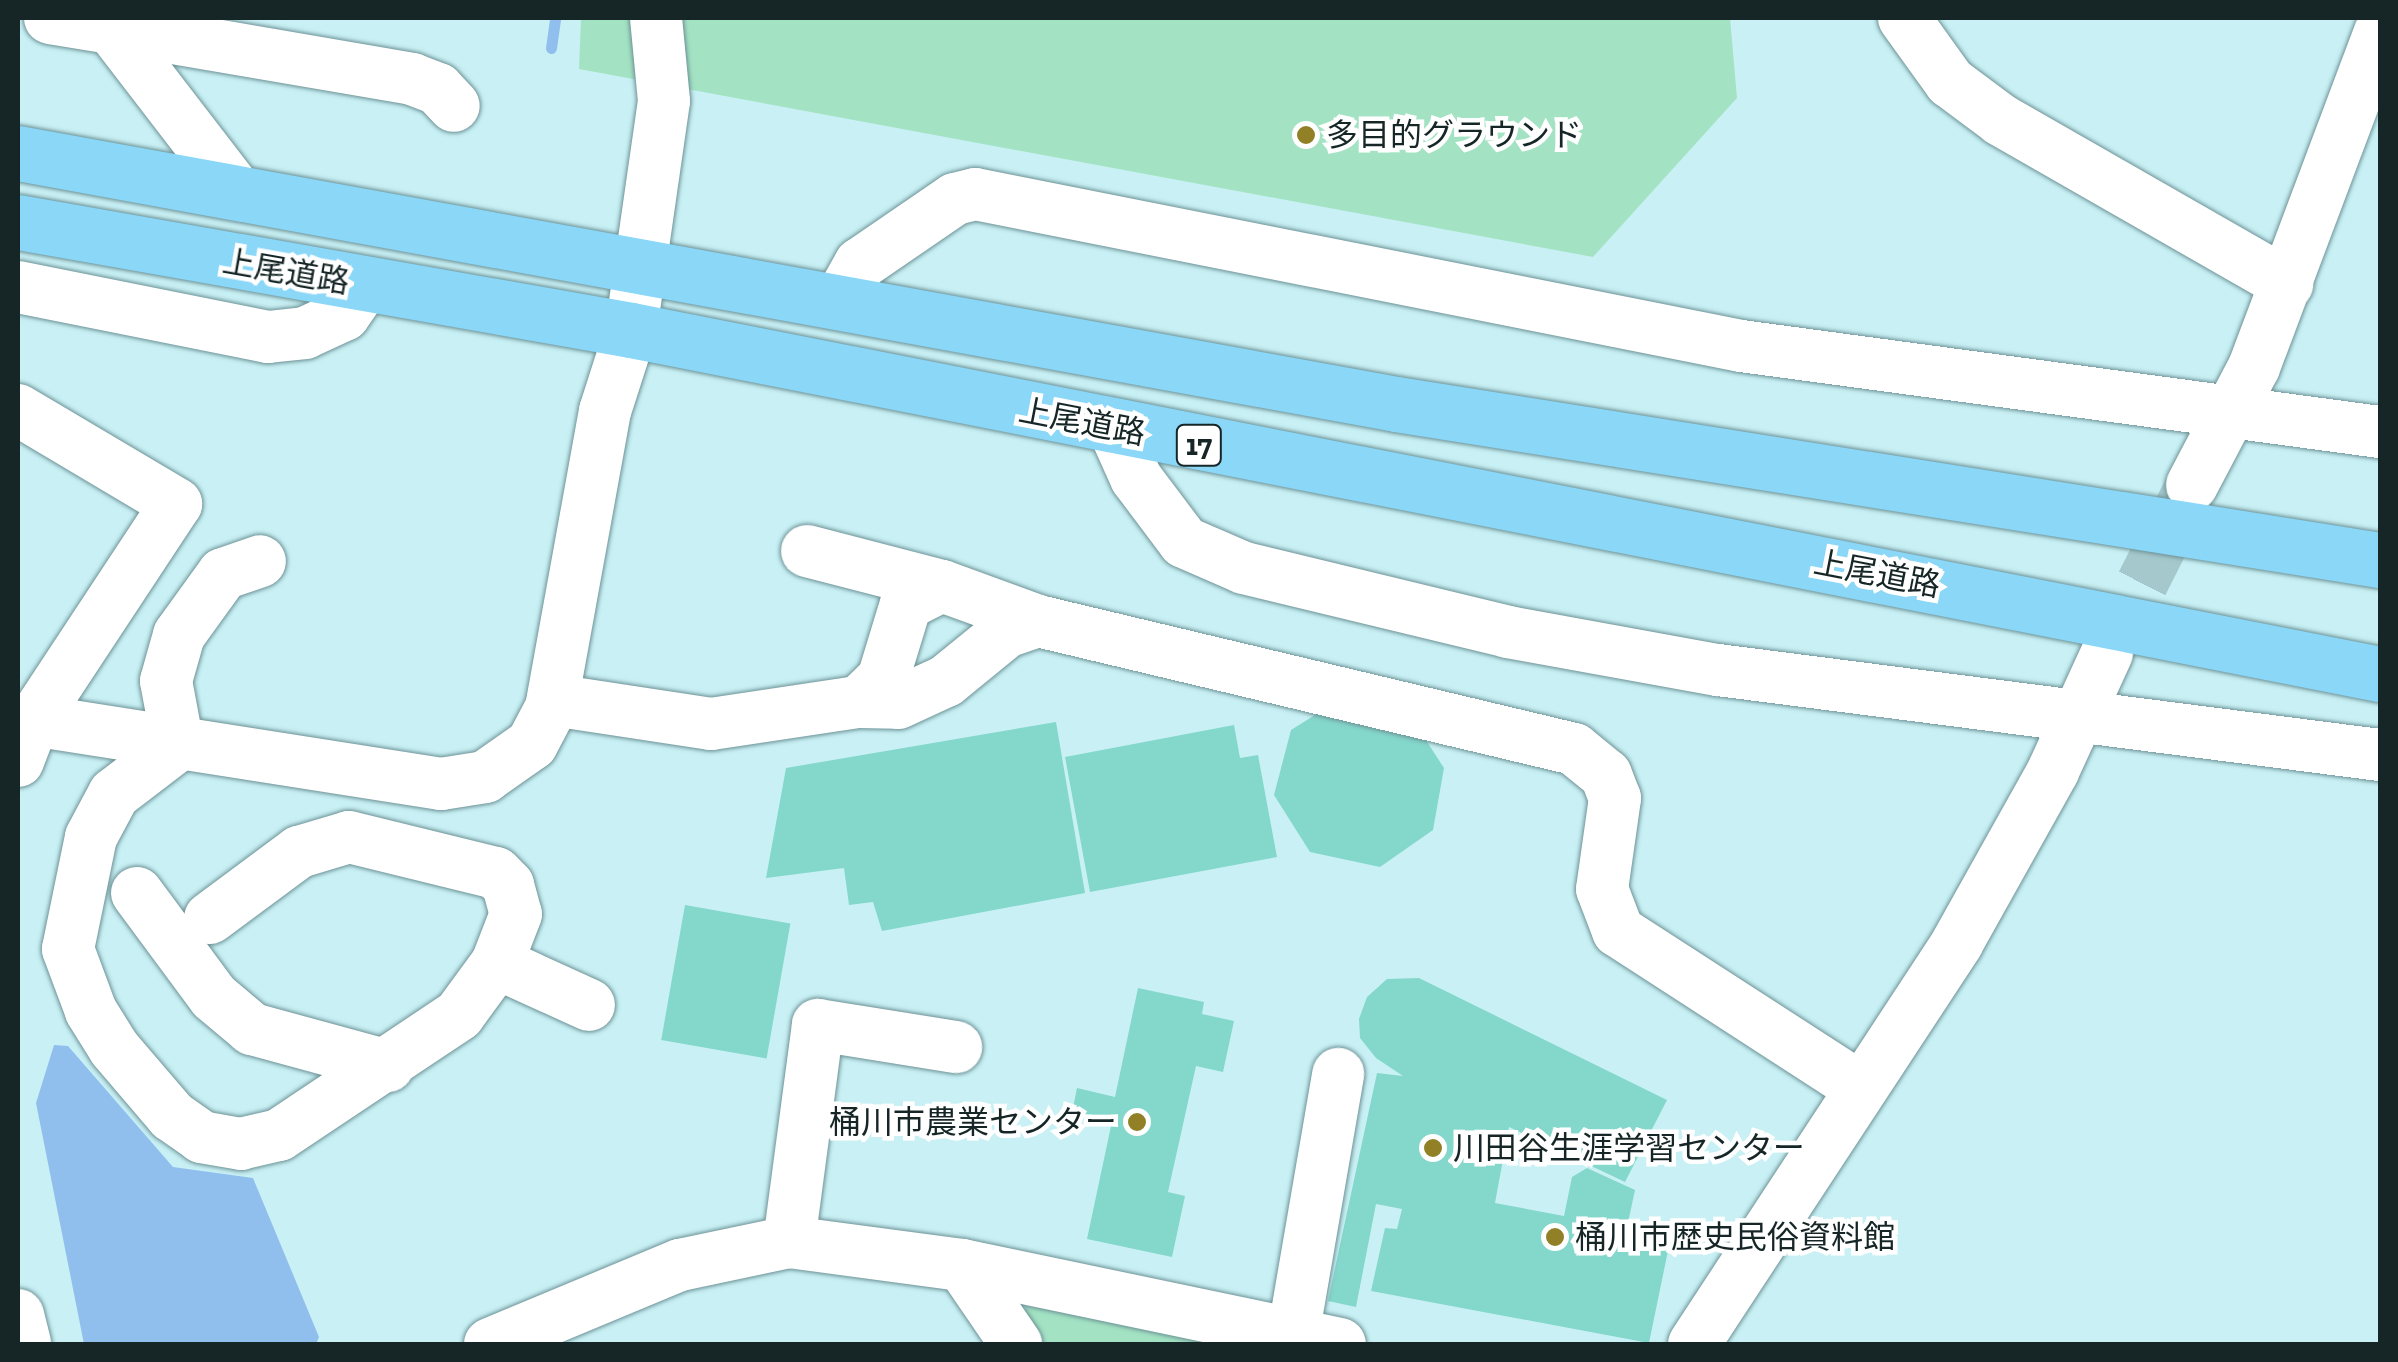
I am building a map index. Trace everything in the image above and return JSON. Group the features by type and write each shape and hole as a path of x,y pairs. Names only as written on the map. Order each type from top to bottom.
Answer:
{"highway":[{"name":"17","path":"18,153 234,188 642,268 1396,404 2380,560"},
{"name":"上尾道路","path":"18,222 631,330 1114,430 2380,674"}],"street":[{"path":"50,18 111,28 234,188"},
{"path":"52,723 414,782 465,783 520,757 543,728 553,700 605,411 631,330 664,101 656,18"},
{"path":"1904,18 1950,82 2001,120 2286,284"},
{"path":"2192,485 2286,284 2380,32"},
{"path":"132,53 150,34 412,79 438,89 454,106"},
{"path":"838,303 860,264 955,199 974,194 1741,346 2380,432"},
{"path":"18,287 268,337 305,333 344,315 365,285"},
{"path":"18,410 176,504 34,718 18,761"},
{"path":"1114,430 1136,478 1184,542 1244,568 1508,632 1718,670 2380,754"},
{"path":"807,551 942,586 1038,621 1586,755 1606,774 1615,798 1602,889 1618,931 1859,1087"},
{"path":"178,744 166,681 174,646 214,583 234,567 260,560"},
{"path":"859,702 883,679 906,604 942,586"},
{"path":"553,700 663,718 731,723 859,702 916,698 989,642 1038,621"},
{"path":"1694,1344 1957,943 2108,653"},
{"path":"178,744 114,794 87,858 70,922 74,974 114,1048 185,1127 221,1142 260,1141 309,1120 459,1015 497,962 516,914 508,884 496,873 349,838 298,852 210,918"},
{"path":"137,893 214,997 252,1029 388,1066"},
{"path":"497,962 590,1005"},
{"path":"788,1242 818,1025 956,1047"},
{"path":"490,1344 680,1265 788,1242 962,1265 1317,1337 1338,1074"},
{"path":"962,1265 1016,1344"},
{"path":"18,1315 25,1344"}],"green space":[{"path":"581,18 1730,18 1737,98 1593,257 579,69"},
{"path":"1027,1306 1252,1344 1043,1344 1019,1320"}],"water":[{"path":"54,1045 68,1046 173,1167 253,1178 319,1337 316,1344 84,1344 36,1103"}],"building":[{"path":"1342,698 1407,711 1444,768 1433,830 1380,867 1310,852 1274,795 1291,730"},
{"path":"1056,722 1085,893 882,931 873,902 849,905 844,868 766,878 786,768"},
{"path":"1234,725 1240,758 1258,755 1277,857 1090,892 1065,757"},
{"path":"685,905 790,924 767,1058 661,1040"},
{"name":"川田谷生涯学習センター","path":"1419,978 1667,1100 1625,1182 1509,1127 1495,1203 1564,1216 1572,1177 1587,1168 1635,1190 1626,1232 1670,1241 1649,1343 1371,1291 1385,1228 1397,1229 1402,1209 1376,1204 1356,1307 1328,1301 1377,1073 1403,1076 1376,1058 1360,1038 1359,1019 1367,997 1387,979"},
{"name":"桶川市農業センター","path":"1138,988 1204,1002 1202,1014 1234,1021 1223,1072 1196,1066 1168,1192 1185,1196 1172,1257 1087,1239 1111,1126 1071,1118 1077,1088 1115,1097"}],"waterway":[{"path":"551,48 555,18"}],"tunnel":[{"path":"2107,653 2190,489"}],"place":[{"name":"多目的グラウンド","path":"1306,135"},
{"name":"桶川市農業センター","path":"1137,1122"},
{"name":"川田谷生涯学習センター","path":"1433,1148"},
{"name":"桶川市歴史民俗資料館","path":"1555,1237"}]}
